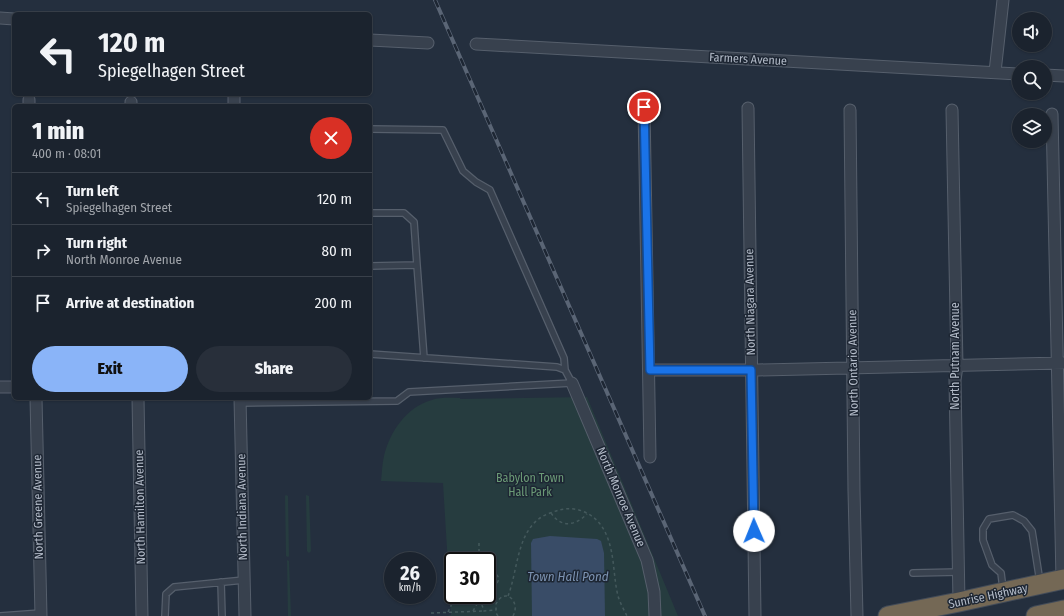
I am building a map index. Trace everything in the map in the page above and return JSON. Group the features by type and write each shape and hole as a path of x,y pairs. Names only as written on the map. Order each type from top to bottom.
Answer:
{"highway":[{"name":"Sunrise Highway","path":"888,616 1040,584 1062,596"},
{"path":"1036,616 1062,596"}],"street":[{"path":"995,72 1003,0"},
{"path":"0,18 12,19"},
{"path":"372,40 428,44"},
{"name":"Farmers Avenue","path":"476,44 1012,73"},
{"path":"1052,75 1064,76"},
{"path":"644,107 650,370 650,457"},
{"name":"North Niagara Avenue","path":"748,108 755,616"},
{"name":"North Ontario Avenue","path":"850,110 857,616"},
{"name":"North Putnam Avenue","path":"952,110 957,366 955,380 959,602"},
{"path":"1052,114 1061,363 1062,596"},
{"path":"650,370 751,370 1061,363"},
{"name":"North Monroe Avenue","path":"572,383 647,560 654,592 654,616"},
{"path":"0,387 12,387"},
{"name":"North Greene Avenue","path":"36,400 41,615"},
{"name":"North Hamilton Avenue","path":"138,400 142,616"},
{"name":"North Indiana Avenue","path":"240,401 245,616"}],"lane":[{"path":"240,401 397,401 409,392 572,383 565,370 564,358 490,190 476,182 463,171 443,130 372,129"},
{"path":"372,213 404,212 414,222 424,358"},
{"path":"372,266 417,265"},
{"path":"372,354 557,367 565,370"},
{"path":"1004,592 1001,573 992,565 983,540 983,529 989,519 1013,515 1024,520 1032,531 1040,584"},
{"path":"913,573 959,572"},
{"path":"165,616 166,594 174,587 244,580"},
{"path":"221,582 222,616"},
{"path":"0,616 41,615"}],"path":[{"path":"508,596 517,558 526,533 535,522 544,515 561,509 571,508 588,513 602,525 612,556 618,596 627,616"},
{"path":"551,513 563,523 570,524 577,522 588,513"},
{"path":"479,543 479,552"},
{"path":"498,616 496,604 498,600 501,597 508,596 515,604 516,609 513,616"},
{"path":"448,612 452,604"},
{"path":"473,611 477,604"},
{"path":"482,604 484,610"},
{"path":"431,613 496,610"}],"green space":[{"name":"Babylon Town Hall Park","path":"587,397 678,616 447,616 451,615 450,604 496,604 496,552 447,552 443,483 381,481 383,459 390,438 407,414 423,403 435,399"},
{"path":"286,495 288,496 288,557 286,556"},
{"path":"306,495 309,496 311,551 309,553 307,551"},
{"path":"287,560 289,561 291,616 288,616"}],"water":[{"name":"Town Hall Pond","path":"550,536 597,539 601,541 604,553 605,616 532,616 531,543 533,539"}],"railway":[{"path":"435,0 705,616"}],"route":[{"path":"644,107 650,370 751,370 754,531"}]}
